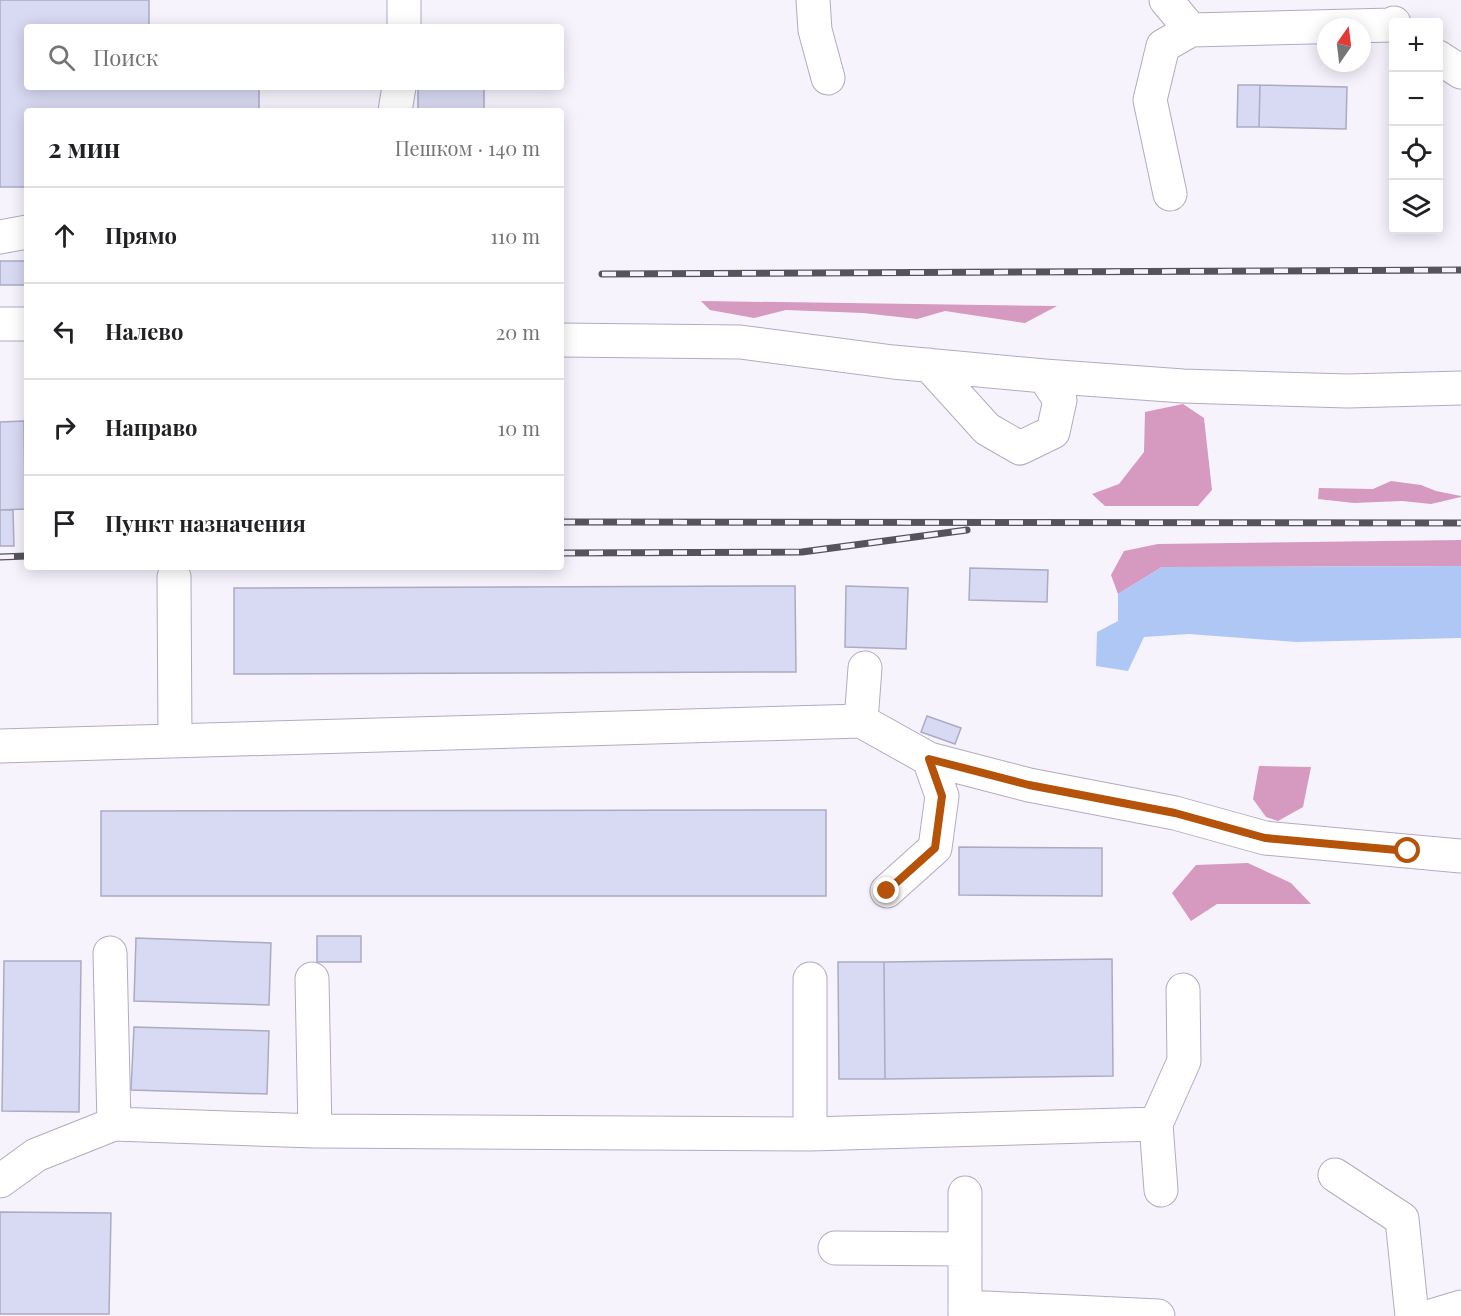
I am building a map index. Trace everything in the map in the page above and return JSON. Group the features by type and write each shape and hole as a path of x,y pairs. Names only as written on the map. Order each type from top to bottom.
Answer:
{"lane":[{"path":"404,0 404,24"},
{"path":"813,0 815,30 828,78"},
{"path":"1166,0 1191,30"},
{"path":"1170,194 1150,100 1163,46 1191,30 1389,19"},
{"path":"1443,60 1461,72"},
{"path":"396,108 398,90"},
{"path":"0,237 24,233"},
{"path":"0,324 24,324"},
{"path":"564,340 740,342 929,365 1183,386 1348,391 1461,388"},
{"path":"929,365 987,429 1020,448 1053,432 1060,400 1044,376"},
{"path":"174,577 175,741"},
{"path":"861,721 865,668"},
{"path":"0,746 861,721 929,759 1029,785 1175,813 1265,838 1461,856"},
{"path":"887,891 935,848 942,796 929,759"},
{"path":"110,953 114,1124"},
{"path":"312,979 315,1131"},
{"path":"810,979 810,1134"},
{"path":"1161,1190 1156,1124 1184,1061 1183,990"},
{"path":"0,1181 36,1155 114,1124 315,1131 810,1134 1156,1124"},
{"path":"1335,1175 1402,1219 1412,1316"},
{"path":"965,1193 965,1311 1158,1316"},
{"path":"835,1248 965,1249"},
{"path":"1431,1316 1461,1307"}],"shaded area":[{"path":"701,301 1057,306 1025,323 945,311 917,319 863,313 786,310 754,318 710,310"},
{"path":"1183,404 1204,418 1212,490 1198,506 1105,506 1092,494 1119,484 1144,452 1145,412"},
{"path":"1391,481 1421,485 1461,497 1431,504 1402,501 1354,503 1318,499 1319,488 1373,489"},
{"path":"1461,540 1461,566 1162,567 1118,594 1111,575 1124,551 1158,544"},
{"path":"1259,766 1311,767 1303,807 1278,821 1266,817 1253,799"},
{"path":"1248,863 1291,883 1311,904 1217,904 1191,921 1172,893 1196,865"}],"water":[{"path":"1461,566 1461,638 1296,642 1189,634 1144,637 1128,671 1096,666 1097,632 1118,621 1118,594 1162,567"}],"building":[{"path":"0,0 149,0 149,24 24,24 24,90 259,90 259,108 24,108 24,187 0,187"},
{"path":"1238,85 1260,85 1259,127 1237,127"},
{"path":"1260,85 1347,87 1346,129 1259,127"},
{"path":"418,90 484,90 484,108 418,108"},
{"path":"0,261 24,261 24,285 0,285"},
{"path":"24,421 24,509 0,510 0,422"},
{"path":"0,510 13,510 14,546 0,546"},
{"path":"970,568 1048,570 1047,602 969,600"},
{"path":"795,586 796,672 234,674 234,588"},
{"path":"846,586 908,588 906,649 845,647"},
{"path":"927,716 961,728 955,744 921,732"},
{"path":"826,810 826,896 101,896 101,811"},
{"path":"959,847 1102,848 1102,896 959,895"},
{"path":"317,936 361,936 361,962 317,962"},
{"path":"136,938 271,943 269,1005 134,1001"},
{"path":"1112,959 1113,1076 885,1079 884,962"},
{"path":"4,961 81,961 79,1112 2,1111"},
{"path":"838,962 884,962 885,1079 839,1079"},
{"path":"134,1027 269,1031 267,1094 131,1090"},
{"path":"0,1212 111,1213 109,1314 0,1314"}],"railway":[{"path":"602,274 1461,270"},
{"path":"564,522 1461,523"},
{"path":"564,553 802,552 967,530"},
{"path":"0,557 24,556"}],"route":[{"path":"887,891 935,848 942,796 929,759 1029,785 1175,813 1265,838 1408,851"}]}
